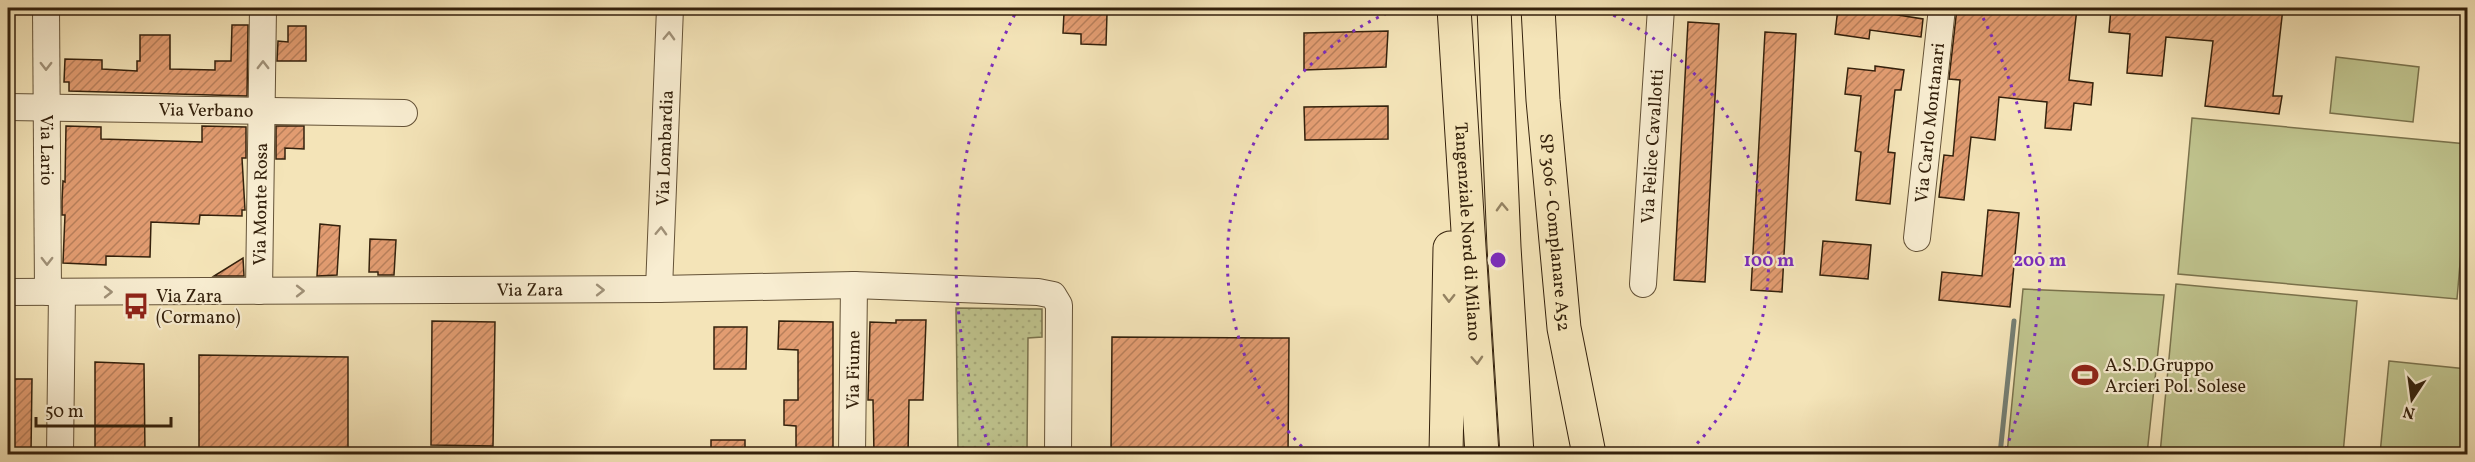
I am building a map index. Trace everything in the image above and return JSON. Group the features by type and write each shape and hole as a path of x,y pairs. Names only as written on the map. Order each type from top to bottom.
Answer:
{"main road":[{"name":"Tangenziale Nord di Milano","path":"1494,8 1504,247 1517,454"},
{"name":"SP 306 - Complanare A52","path":"1538,8 1542,100 1564,328 1589,454"},
{"name":"Tangenziale Nord di Milano","path":"1455,19 1482,454"},
{"path":"1446,454 1455,19"},
{"path":"1504,247 1539,454"}],"street":[{"name":"Via Lario","path":"46,8 46,107 60,454"},
{"name":"Via Monte Rosa","path":"260,291 263,8"},
{"name":"Via Lombardia","path":"659,289 670,8"},
{"name":"Via Felice Cavallotti","path":"1643,284 1661,8"},
{"name":"Via Carlo Montanari","path":"1917,238 1942,8"},
{"name":"Via Verbano","path":"8,107 405,112"},
{"name":"Via Zara","path":"8,292 659,289 854,285 1038,292 1053,295 1059,305 1058,454"},
{"name":"Via Fiume","path":"852,454 854,285"}],"green space":[{"path":"2336,57 2419,67 2413,122 2330,113"},
{"path":"2192,118 2467,144 2467,182 2457,299 2178,274"},
{"path":"2176,284 2357,301 2343,454 2160,454"},
{"name":"A.S.D.Gruppo Arcieri Pol. Solese","path":"2023,289 2164,295 2147,454 2007,454"},
{"path":"956,308 1042,309 1042,337 1028,338 1027,454 958,454"},
{"path":"2389,361 2467,369 2467,454 2380,454"}],"building":[{"path":"1838,8 1873,8 1872,11 1923,19 1921,37 1870,30 1869,39 1835,34"},
{"path":"1957,8 2077,8 2069,80 2093,83 2091,105 2074,103 2071,130 2045,128 2047,102 1999,97 1995,140 1971,137 1964,200 1939,197 1944,155 1953,156 1960,80 1949,79"},
{"path":"2111,8 2283,8 2273,96 2282,96 2279,114 2205,106 2213,41 2166,37 2162,76 2127,73 2130,34 2109,32"},
{"path":"1064,12 1107,14 1106,45 1081,44 1081,34 1063,33"},
{"path":"1688,22 1719,24 1705,282 1674,280"},
{"path":"232,25 248,25 247,96 69,91 69,82 64,82 65,59 102,60 102,69 137,71 137,61 140,61 140,35 170,35 170,69 215,70 215,61 231,61"},
{"path":"288,26 306,26 306,61 277,61 278,41 288,42"},
{"path":"1388,31 1386,67 1304,70 1304,33"},
{"path":"1765,32 1796,34 1782,292 1751,290"},
{"path":"1875,66 1904,70 1901,90 1895,90 1888,152 1895,153 1890,204 1856,200 1861,152 1855,151 1861,96 1845,94 1848,68 1875,71"},
{"path":"1388,106 1388,139 1305,140 1304,107"},
{"path":"66,126 101,127 101,139 202,142 202,126 246,127 246,158 242,158 245,210 242,210 242,216 200,215 199,224 151,222 150,257 106,256 106,265 63,263 65,215 62,215 62,201 63,181 65,182"},
{"path":"276,126 304,126 304,149 285,148 285,159 276,159"},
{"path":"1988,210 2019,213 2010,307 1939,300 1942,272 1982,276"},
{"path":"320,224 340,226 337,275 317,276"},
{"path":"370,239 396,240 394,275 378,275 378,272 369,272"},
{"path":"1823,241 1871,245 1868,279 1820,275"},
{"path":"243,258 244,276 214,276"},
{"path":"896,320 926,320 923,400 909,400 908,454 874,454 873,400 868,400 870,322 896,323"},
{"path":"432,321 495,322 493,446 431,445"},
{"path":"779,321 833,322 833,454 796,454 796,426 784,425 784,400 798,400 798,350 778,349"},
{"path":"714,327 747,327 746,369 714,369"},
{"path":"1112,337 1289,338 1288,454 1111,454"},
{"path":"199,355 348,357 348,454 199,454"},
{"path":"95,362 144,364 145,454 95,454"},
{"path":"8,379 32,379 31,454 8,454"},
{"path":"711,440 745,440 745,454 711,454"}],"waterway":[{"path":"2000,454 2014,321"}],"place":[{"name":"Via Zara (Cormano)","path":"136,306"},
{"name":"A.S.D.Gruppo Arcieri Pol. Solese","path":"2085,375"}]}
